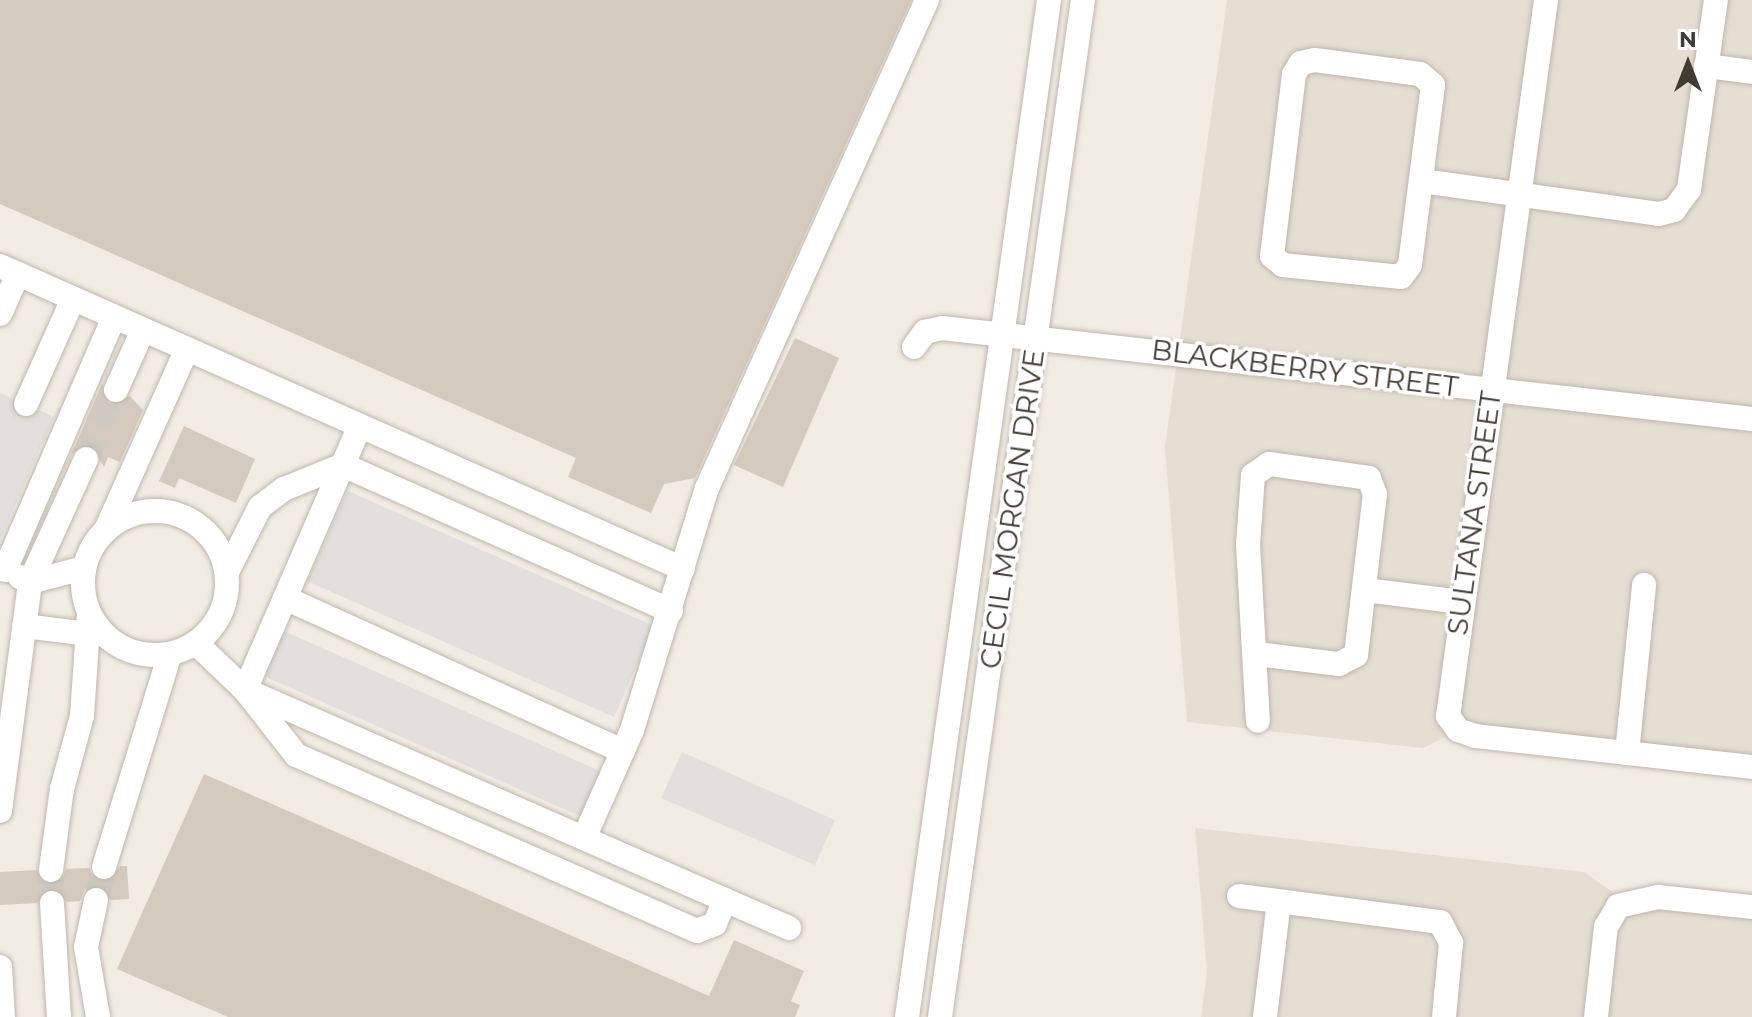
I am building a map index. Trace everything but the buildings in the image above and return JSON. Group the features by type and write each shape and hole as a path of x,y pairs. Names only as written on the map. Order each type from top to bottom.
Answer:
{"street":[{"path":"584,838 623,751 671,611 707,488 927,0"},
{"name":"CECIL MORGAN DRIVE","path":"907,1017 1049,0"},
{"name":"CECIL MORGAN DRIVE","path":"940,1017 1083,0"},
{"name":"SULTANA STREET","path":"1546,0 1447,708 1458,730 1752,767"},
{"path":"1422,181 1659,214 1674,210 1689,189 1716,0"},
{"path":"1315,60 1430,80 1435,94 1422,181 1409,270 1401,277 1277,261 1269,244 1297,66 1315,60"},
{"path":"1706,66 1752,72"},
{"path":"0,314 9,270 683,569"},
{"path":"26,404 73,299"},
{"path":"84,568 30,582 2,569 114,317"},
{"name":"BLACKBERRY STREET","path":"914,347 931,328 1001,338 1036,337 1752,419"},
{"path":"116,390 143,330"},
{"path":"51,870 62,789 82,716 89,623 84,568 106,530 187,349"},
{"path":"245,690 360,426"},
{"path":"0,811 30,582 86,459"},
{"path":"24,626 89,623 113,642 150,655 170,654 196,643 224,605 227,572 242,533 271,497 343,465 671,611"},
{"path":"1257,654 1350,662 1358,651 1373,482 1359,475 1260,467 1251,480 1248,544 1257,654 1258,721"},
{"path":"106,530 141,513 179,515 211,537 227,572"},
{"path":"1627,753 1644,585"},
{"path":"1365,590 1461,602"},
{"path":"285,598 623,751"},
{"path":"196,643 245,690 296,755 697,931 712,928 725,900"},
{"path":"104,867 170,654"},
{"path":"245,690 789,928"},
{"path":"1239,896 1440,922 1450,934 1452,955 1444,1017"},
{"path":"1596,1017 1606,927 1618,906 1658,897 1752,907"},
{"path":"96,900 86,947 98,1017"},
{"path":"1265,1017 1279,902"},
{"path":"52,903 59,1017"},
{"path":"0,967 3,1017"}],"shaded area":[{"path":"1227,0 1752,0 1752,769 1457,731 1423,748 1187,722 1165,447"},
{"path":"0,393 54,417 0,540"},
{"path":"348,491 654,626 614,717 307,581"},
{"path":"284,631 602,772 582,817 264,676"},
{"path":"682,752 835,820 815,865 661,798"},
{"path":"1195,828 1584,872 1624,900 1752,906 1752,1017 1201,1017 1207,973"}],"tunnel":[{"path":"86,459 116,390"},
{"path":"96,900 104,867"},
{"path":"51,870 52,903"}]}
